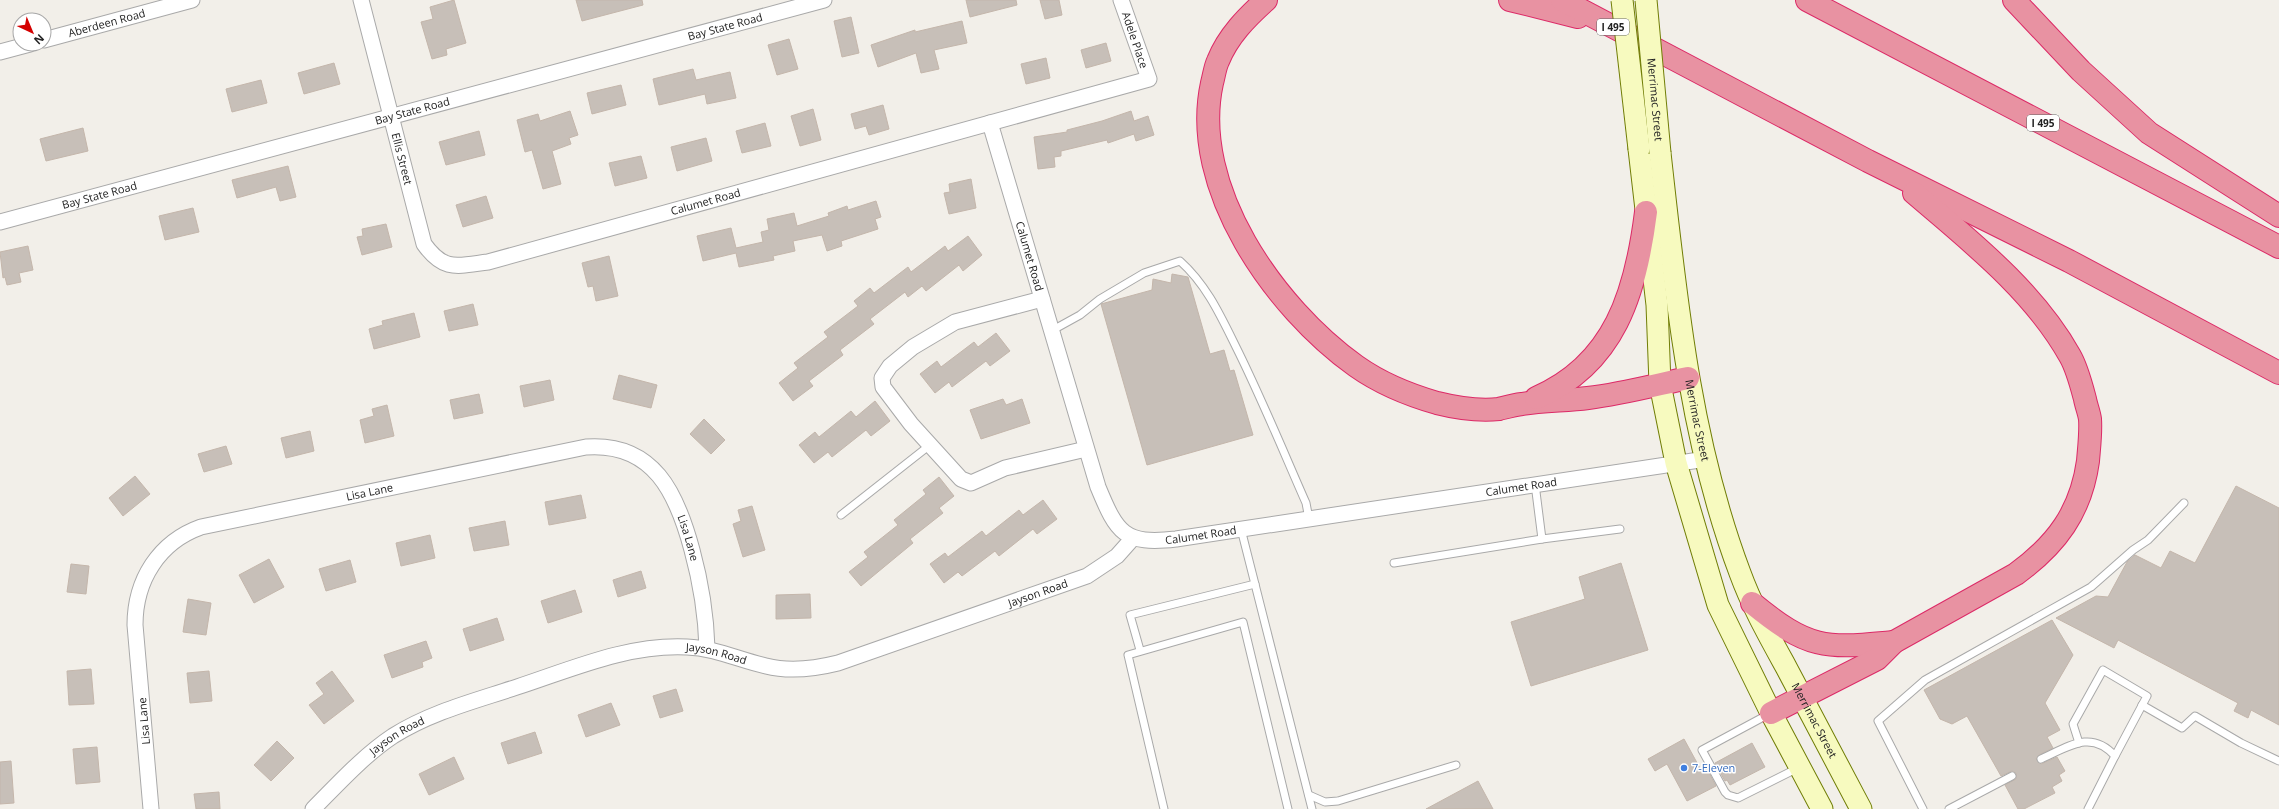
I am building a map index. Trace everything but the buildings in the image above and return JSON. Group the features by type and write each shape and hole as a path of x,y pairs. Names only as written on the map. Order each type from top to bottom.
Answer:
{"highway":[{"path":"1266,0 1245,19 1217,61 1209,98 1208,127 1216,170 1226,201 1240,233 1265,272 1289,305 1318,336 1356,366 1394,388 1432,401 1462,408 1498,409 1522,404 1590,398 1688,378"},
{"path":"1510,0 1611,25"},
{"name":"I 495","path":"1562,0 1890,172 2070,261 2279,373"},
{"name":"I 495","path":"1807,0 2279,247"},
{"path":"2014,0 2082,71 2149,133 2279,216"},
{"path":"1771,713 1877,658 1894,642 2016,574 2049,547 2064,529 2078,503 2085,481 2089,451 2090,419 2080,379 2070,356 2042,316 2000,268 1890,172"},
{"path":"1522,404 1566,382 1583,368 1602,348 1620,320 1639,257 1646,212"},
{"path":"1752,603 1779,626 1810,641 1828,646 1848,647 1894,642"}],"main road":[{"name":"Merrimac Street","path":"1622,0 1657,305 1660,384 1676,463 1718,605 1771,713 1822,809"},
{"name":"Merrimac Street","path":"1646,0 1677,314 1688,378 1714,492 1739,572 1752,603 1861,809"}],"street":[{"name":"Aberdeen Road","path":"52,38 192,0"},
{"name":"Ellis Street","path":"361,0 424,244 433,257 444,264"},
{"name":"Bay State Road","path":"0,222 824,0"},
{"name":"Adele Place","path":"1122,0 1149,79"},
{"path":"0,52 12,49"},
{"name":"Calumet Road","path":"444,264 488,262 1149,79"},
{"name":"Calumet Road","path":"990,123 1098,487 1111,516 1120,529 1133,538 1159,541 1706,458"},
{"path":"1042,299 955,322 913,347 890,366 882,378 883,387 911,424 961,479 971,483 1005,468 1086,449"},
{"name":"Lisa Lane","path":"151,809 135,625 137,596 146,574 160,554 178,538 201,527 586,447 611,448 634,456 653,470 672,492 678,506 702,588 707,648"},
{"name":"Jayson Road","path":"313,809 382,743 427,718 626,651 664,646 707,648 765,666 782,669 800,669 838,663 1087,576 1117,556 1133,538"}],"lane":[{"path":"1051,331 1080,315 1100,299 1144,273 1180,261 1194,274 1214,303 1249,374 1297,482 1306,503 1309,519"},
{"path":"841,515 930,445"},
{"path":"1535,484 1542,539"},
{"path":"1923,809 1878,721 1925,680 2091,587 2133,550 2148,540 2184,503"},
{"path":"1241,529 1312,809"},
{"path":"1394,563 1542,539 1620,529"},
{"path":"1140,650 1130,615 1255,584"},
{"path":"1164,809 1128,654 1244,622 1288,809"},
{"path":"2079,743 2073,724 2103,670 2147,696 2088,809"},
{"path":"2142,704 2182,728 2195,716 2242,743 2279,761"},
{"path":"1771,713 1702,750 1725,792 1732,797 1738,798 1800,767"},
{"path":"2041,759 2084,741 2105,745 2115,756"},
{"path":"1309,795 1325,802 1338,801 1456,765"},
{"path":"1949,809 2012,776"}],"place":[{"name":"7-Eleven","path":"1684,768"}]}
